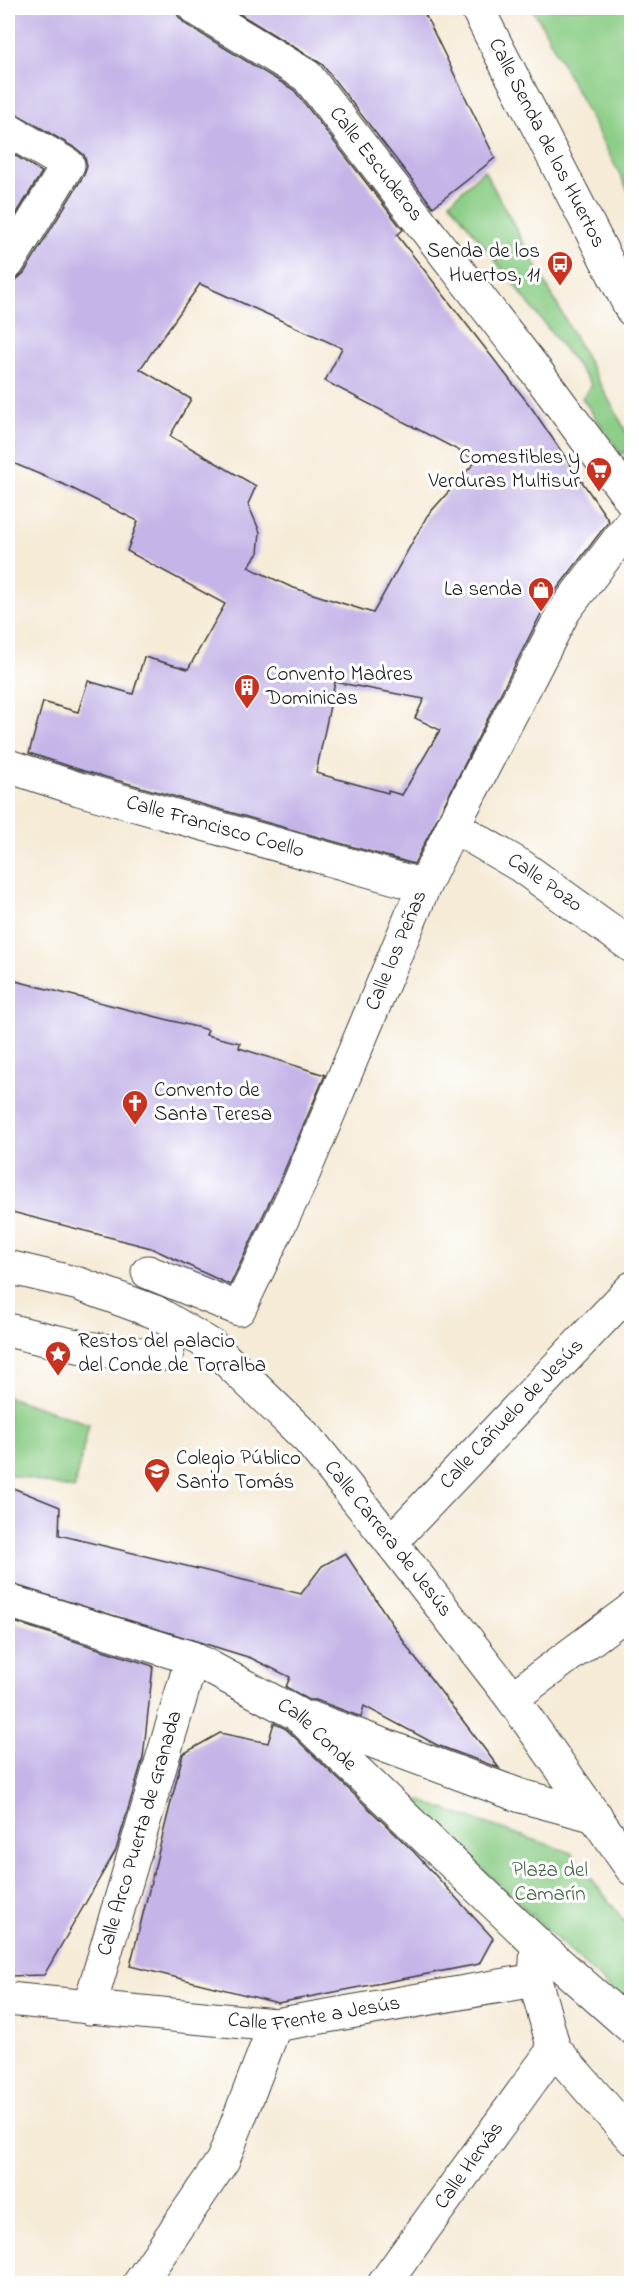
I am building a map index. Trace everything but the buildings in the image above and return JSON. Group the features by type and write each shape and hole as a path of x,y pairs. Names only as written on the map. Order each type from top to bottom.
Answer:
{"street":[{"name":"Calle Escuderos","path":"195,8 307,76 536,371 632,501"},
{"name":"Calle Senda de los Huertos","path":"477,8 632,310"},
{"path":"8,130 68,165 8,262"},
{"name":"Calle los Peñas","path":"148,1272 239,1309 298,1184 424,886 453,826 564,611 632,522"},
{"name":"Calle Francisco Coello","path":"8,766 79,789 424,886"},
{"name":"Calle Pozo","path":"453,826 521,866 632,946"},
{"name":"Calle Carrera de Jesús","path":"8,1267 79,1284 155,1312 212,1346 309,1440 391,1542 512,1698 632,1869"},
{"name":"Calle Cañuelo de Jesús","path":"391,1542 632,1288"},
{"path":"8,1330 65,1344 145,1354 167,1354"},
{"name":"Calle Conde","path":"8,1601 192,1658 297,1714 537,1944 632,2028"},
{"path":"512,1698 632,1609"},
{"name":"Calle Arco Puerta de Granada","path":"89,2008 192,1658"},
{"path":"297,1714 521,1796 596,1816"},
{"path":"537,1944 535,1980 554,2049 632,2138"},
{"name":"Calle Frente a Jesús","path":"8,1999 275,2025 535,1980"},
{"path":"139,2283 223,2160 275,2025"},
{"name":"Calle Hervás","path":"384,2283 554,2049"}],"green space":[{"path":"532,8 631,8 631,196 542,25"},
{"path":"484,170 629,437 631,446 623,454 582,398 592,385 450,202"},
{"path":"8,1397 89,1424 74,1489 8,1474"},
{"name":"Plaza del Camarín","path":"403,1795 572,1853 631,1930 631,2008"}],"place":[{"name":"Senda de los Huertos, 11","path":"560,287"},
{"name":"Comestibles y Verduras Multisur","path":"599,493"},
{"name":"La senda","path":"541,613"},
{"name":"Convento Madres Dominicas","path":"247,710"},
{"name":"Convento de Santa Teresa","path":"135,1126"},
{"name":"Restos del palacio del Conde de Torralba","path":"58,1377"},
{"name":"Colegio Público Santo Tomás","path":"157,1494"}]}
